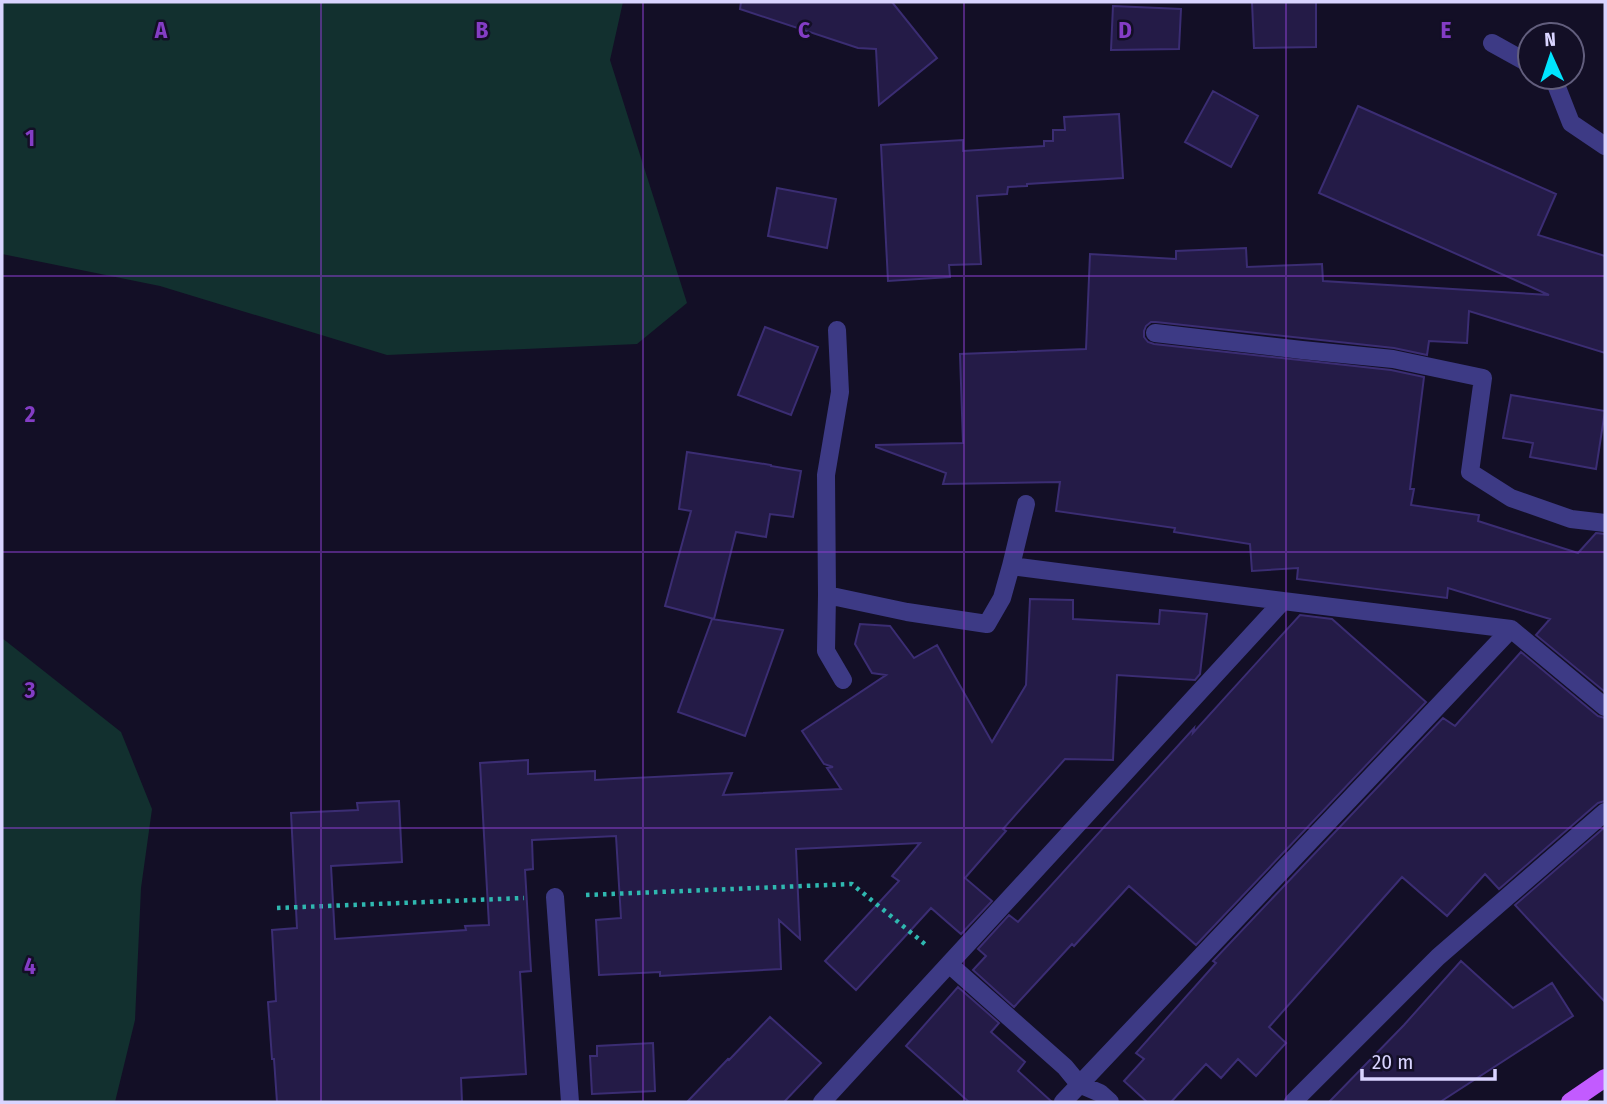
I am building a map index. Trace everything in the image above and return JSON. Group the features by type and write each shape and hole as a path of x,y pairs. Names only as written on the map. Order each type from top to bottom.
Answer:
{"main road":[{"path":"1570,1102 1605,1078"}],"street":[{"path":"1492,43 1516,56"},
{"path":"1558,91 1571,123 1605,146"},
{"path":"837,330 840,392 826,475 826,650 844,680"},
{"path":"1155,333 1393,359 1483,378 1469,472 1511,498 1571,519 1605,523"},
{"path":"827,595 907,612 988,624 1002,598 1026,504"},
{"path":"1011,566 1511,629 1605,707"},
{"path":"822,1102 1283,601"},
{"path":"1063,1102 1511,629"},
{"path":"1293,1102 1438,957 1605,813"},
{"path":"555,897 570,1102"},
{"path":"949,964 1066,1067 1079,1084 1100,1093 1111,1102"}],"path":[{"path":"277,908 852,884 949,964"}],"green space":[{"path":"2,2 623,2 610,60 687,303 637,344 387,355 160,286 2,254"},
{"path":"2,638 121,732 152,809 141,888 135,1020 115,1102 2,1102"}],"building":[{"path":"741,2 892,2 937,58 879,105 876,49 858,48 740,9"},
{"path":"1252,2 1316,2 1316,47 1254,48"},
{"path":"1113,6 1181,9 1179,49 1111,50"},
{"path":"1213,91 1258,116 1231,167 1185,142"},
{"path":"1358,106 1556,194 1538,235 1605,256 1605,353 1469,311 1467,343 1429,341 1427,355 1394,348 1156,322 1146,326 1144,337 1154,344 1391,370 1424,377 1410,489 1414,489 1411,505 1479,515 1478,521 1578,553 1596,533 1605,534 1605,692 1536,635 1550,619 1448,588 1447,598 1297,579 1298,568 1252,571 1250,544 1174,532 1175,528 1056,511 1060,482 943,484 946,473 876,447 963,443 960,354 1086,349 1090,254 1176,259 1176,251 1246,248 1247,267 1322,264 1323,281 1549,295 1319,193"},
{"path":"1119,114 1123,178 1027,184 1008,187 1007,194 977,196 981,264 949,265 950,277 888,281 881,145 963,140 963,151 1044,146 1044,141 1053,141 1053,130 1065,130 1064,117"},
{"path":"777,188 836,199 827,248 768,236"},
{"path":"765,327 818,347 791,415 738,395"},
{"path":"1511,395 1605,411 1596,469 1530,457 1533,443 1503,438"},
{"path":"687,452 801,471 793,517 770,514 766,537 736,532 714,619 665,606 691,511 679,509"},
{"path":"1030,599 1073,600 1073,619 1159,624 1160,610 1207,614 1200,674 1195,680 1117,675 1113,760 1065,759 1003,829 1006,831 965,878 992,901 961,934 931,908 856,990 825,961 899,881 892,876 920,843 796,849 800,939 779,920 781,969 660,976 660,972 599,975 596,920 621,918 616,836 532,840 533,869 525,870 531,971 520,972 526,1074 461,1078 462,1102 277,1102 268,1002 276,1001 272,930 297,928 291,813 358,810 357,803 399,801 402,862 331,866 335,939 466,930 465,926 489,925 480,763 528,760 528,774 595,771 595,780 732,773 723,795 841,789 827,768 833,767 824,764 802,731 886,675 872,673 855,644 860,624 890,626 914,658 937,645 992,742 1026,685"},
{"path":"1300,615 1332,619 1426,702 1196,945 1129,886 1014,1007 973,970 986,956 978,949 1009,915 1018,922"},
{"path":"712,619 783,630 745,736 678,712"},
{"path":"1521,652 1598,716 1605,718 1605,801 1598,803 1499,889 1485,874 1447,916 1402,877 1269,1027 1286,1043 1256,1076 1238,1059 1221,1078 1206,1064 1171,1102 1147,1102 1124,1081 1144,1059 1136,1053 1216,963 1213,961 1443,718 1455,726"},
{"path":"1605,827 1605,1002 1515,905"},
{"path":"1461,961 1513,1008 1552,983 1573,1016 1440,1102 1329,1102 1404,1025"},
{"path":"958,987 999,1023 991,1032 1025,1062 1018,1071 1052,1102 969,1102 906,1046"},
{"path":"770,1017 821,1063 784,1102 687,1102 729,1060"},
{"path":"653,1043 655,1091 592,1094 590,1056 597,1056 597,1046"}]}
